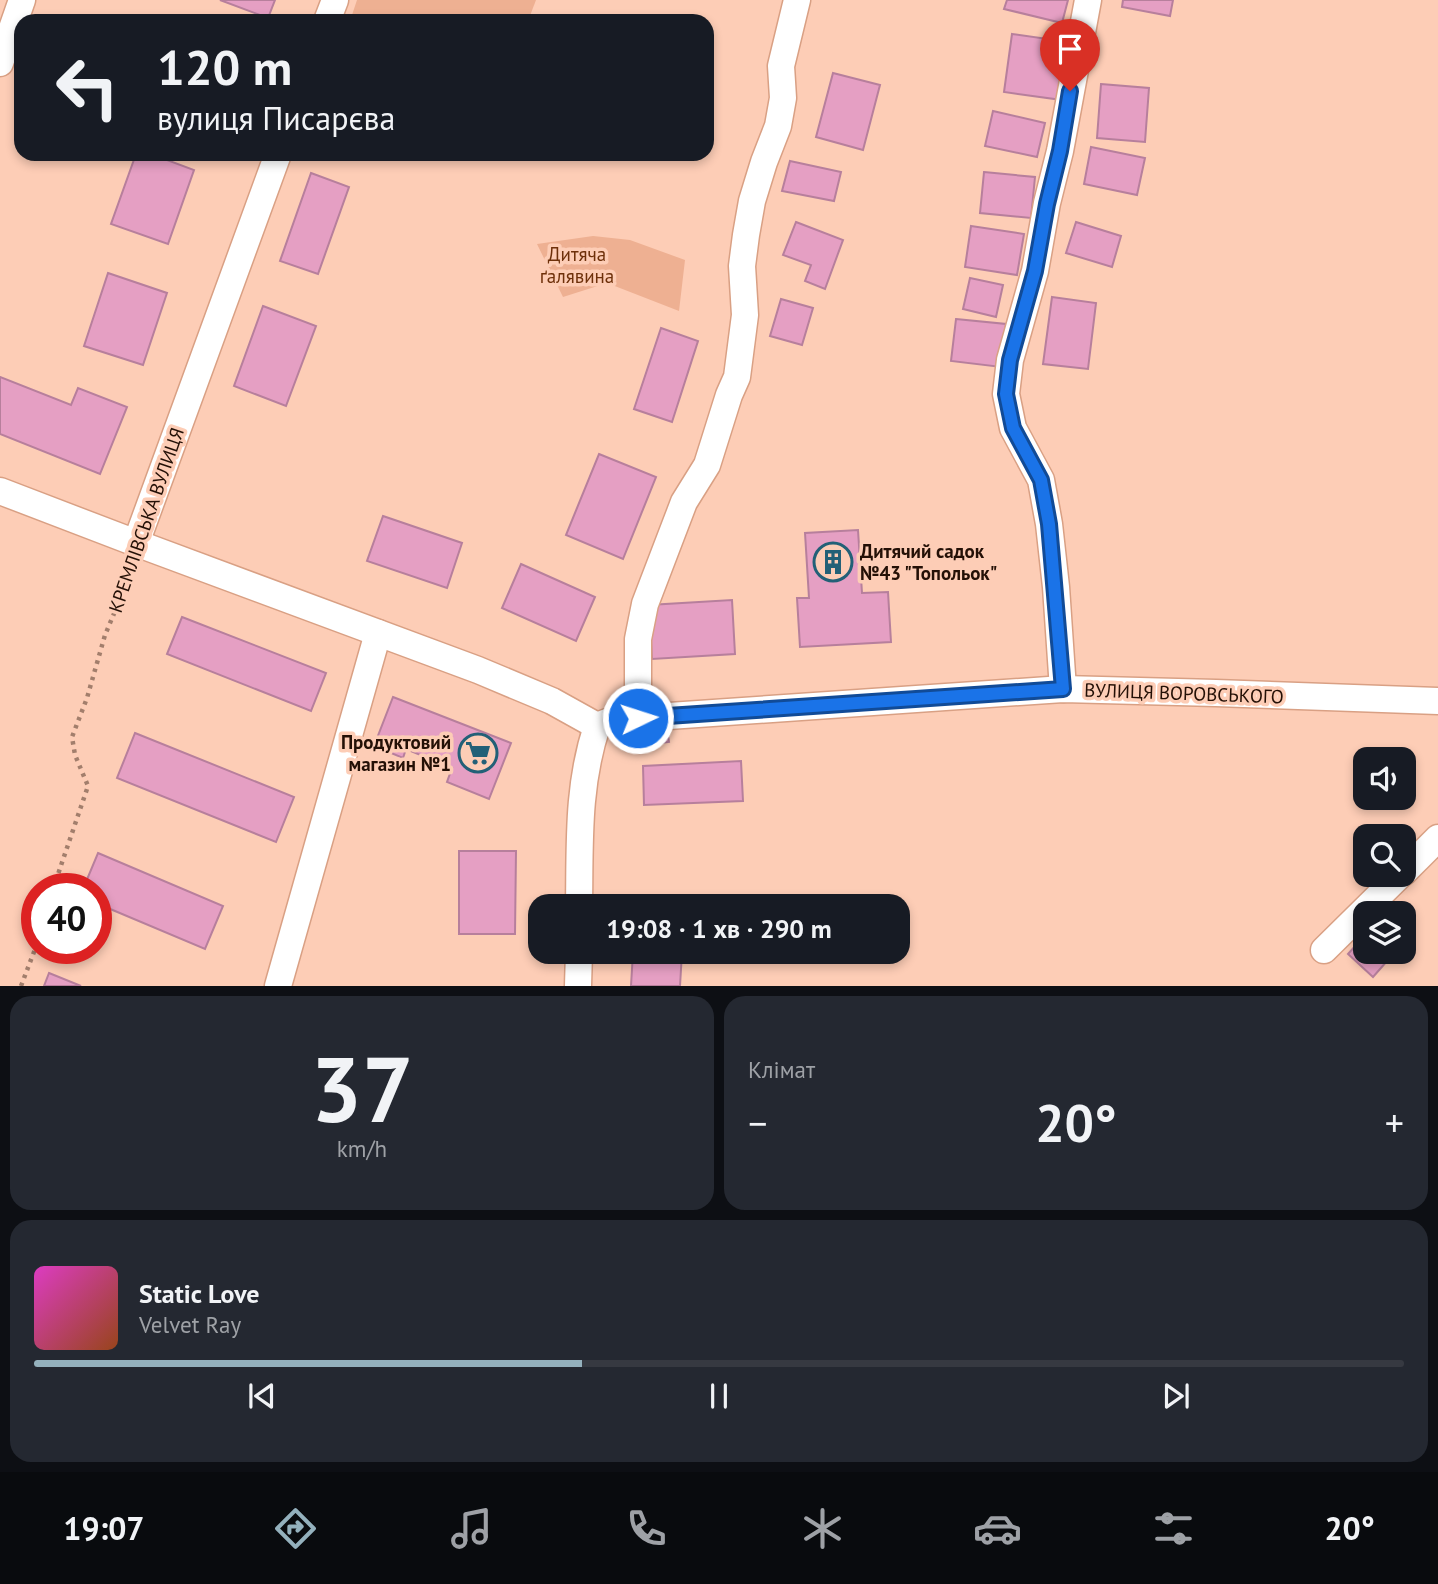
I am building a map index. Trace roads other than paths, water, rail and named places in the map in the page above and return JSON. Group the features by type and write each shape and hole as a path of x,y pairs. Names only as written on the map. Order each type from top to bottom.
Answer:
{"street":[{"path":"638,718 638,639 645,604 684,502 707,465 737,377 745,315 742,266 746,235 756,188 778,126 783,99 781,66 797,0"},
{"path":"1063,689 1055,587 1041,480 1013,428 1006,394 1010,360 1035,271 1060,151 1088,0"},
{"path":"0,63 14,23"},
{"name":"КРЕМЛІВСЬКА ВУЛИЦЯ","path":"136,543 275,161"},
{"path":"0,491 478,670 552,701 597,726 583,777 579,894"},
{"path":"278,985 378,633"},
{"name":"ВУЛИЦЯ ВОРОВСЬКОГО","path":"597,726 610,721 638,718 1063,689 1438,701"},
{"path":"1416,860 1438,838"},
{"path":"1324,950 1389,887"},
{"path":"578,985 579,964"}],"place":[{"name":"Дитячий садок №43 \"Топольок\"","path":"833,562"},
{"name":"Продуктовий магазин №1","path":"478,753"}],"park label":[{"name":"Дитяча ґалявина","path":"577,265"}]}
